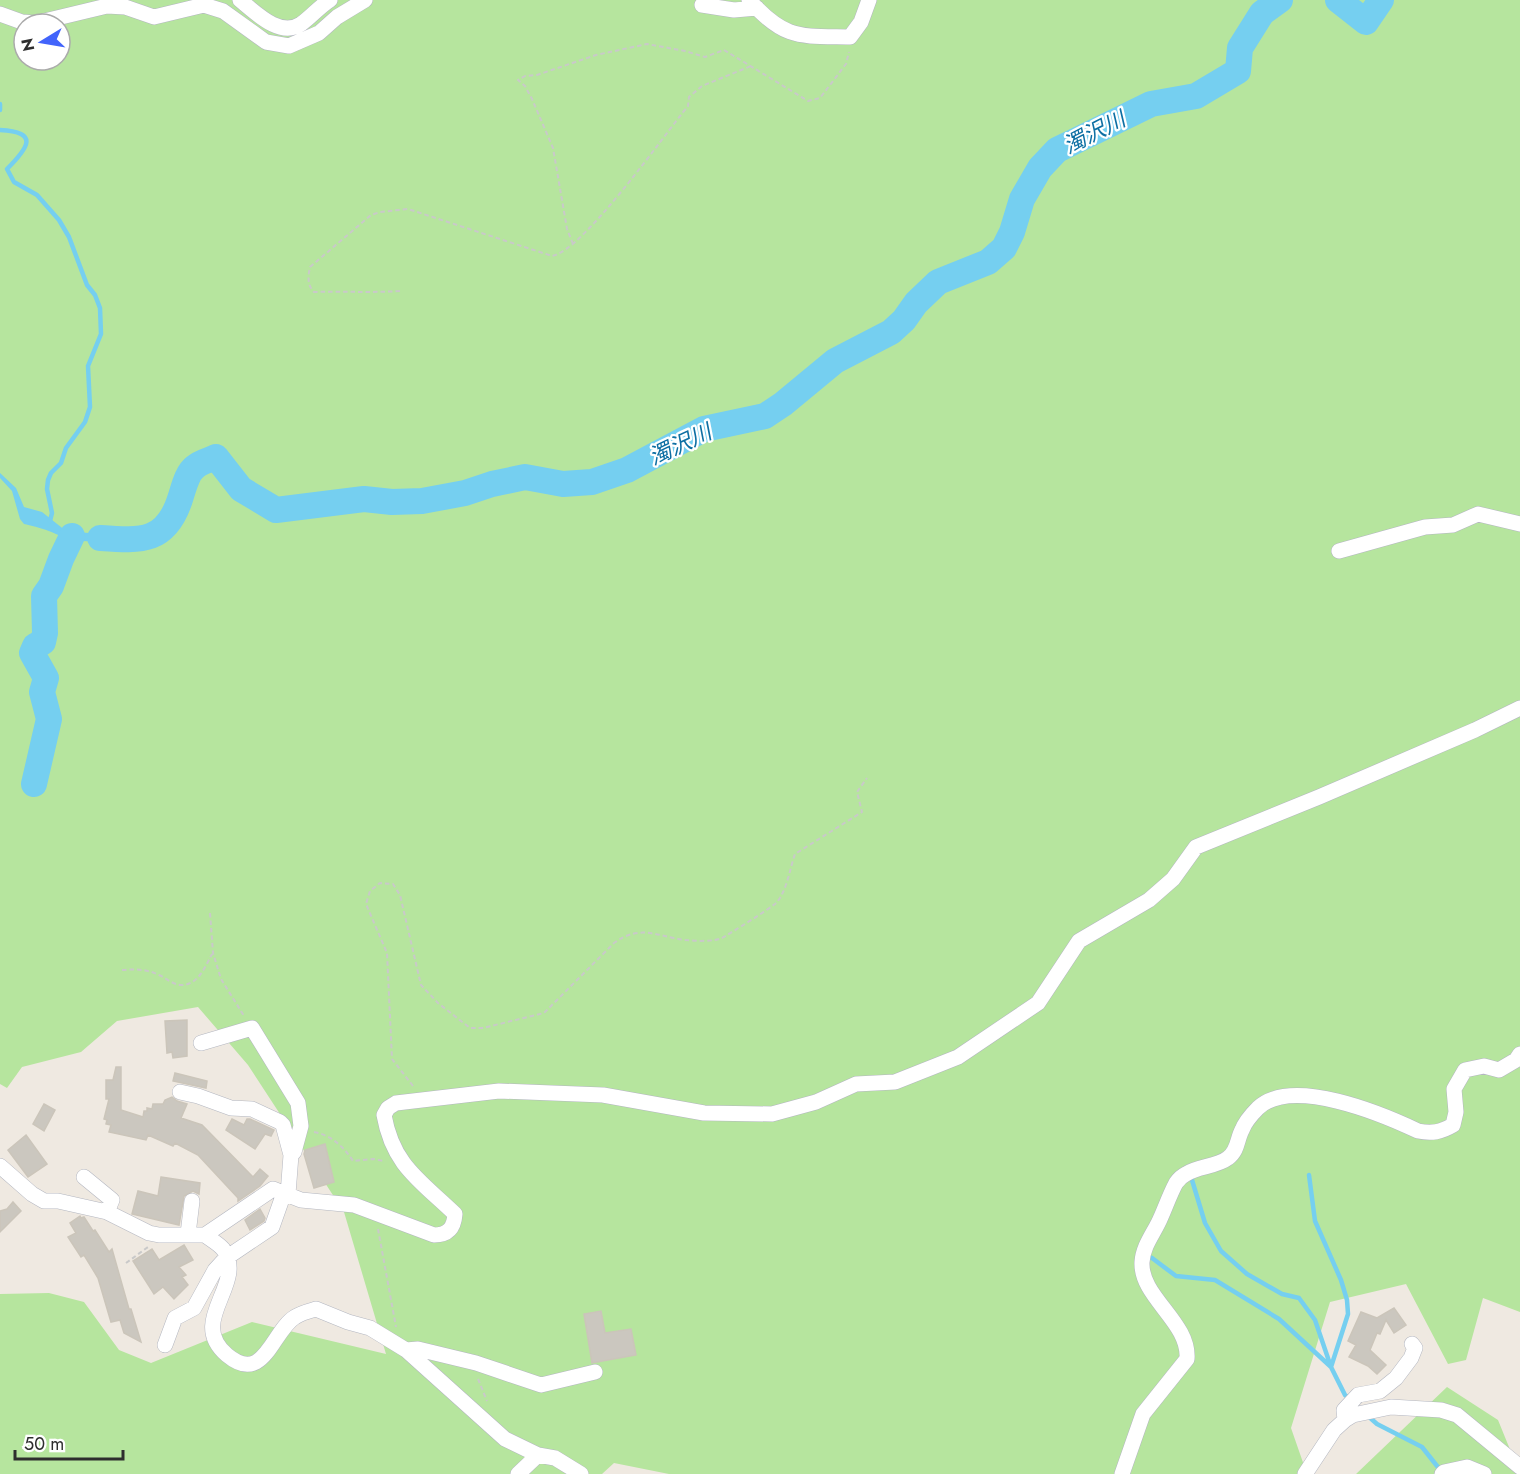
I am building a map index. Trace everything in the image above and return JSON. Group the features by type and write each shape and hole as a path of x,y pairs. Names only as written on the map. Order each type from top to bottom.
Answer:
{"street":[{"path":"240,0 279,28 290,30 330,0"},
{"path":"0,14 22,22 36,23 107,6 125,7 154,17 204,5 223,10 266,42 289,46 319,33 337,17 365,0"},
{"path":"702,5 734,10 753,4 770,22 790,33 804,36 850,37 854,34 869,0"},
{"path":"1339,551 1425,527 1453,525 1478,514 1520,524"},
{"path":"205,1235 273,1189 301,1200 354,1205 434,1235 449,1232 454,1224 455,1214 416,1180 402,1162 391,1140 384,1115 388,1108 396,1103 499,1091 603,1095 704,1113 772,1114 816,1102 856,1084 895,1082 958,1057 1038,1003 1078,941 1149,900 1173,879 1196,847 1319,797 1475,730 1520,708"},
{"path":"201,1043 252,1028 298,1103 302,1126 291,1155"},
{"path":"1122,1474 1143,1414 1187,1359 1188,1351 1180,1330 1145,1279 1142,1265 1144,1250 1177,1181 1194,1170 1228,1158 1238,1144 1241,1130 1259,1108 1265,1103 1292,1096 1308,1095 1345,1103 1418,1131 1442,1132 1453,1125 1456,1112 1454,1089 1465,1070 1484,1066 1499,1070 1520,1054"},
{"path":"165,1346 175,1318 194,1308 215,1270 226,1258 273,1227 286,1194 291,1155 283,1125 280,1122 252,1109 231,1108 180,1092"},
{"path":"0,1166 32,1194 44,1201 58,1201 107,1212 149,1233 205,1235 223,1250 231,1271 211,1329 216,1345 239,1362 250,1364 262,1359 294,1317 316,1309 370,1328 393,1341 505,1439 538,1455 555,1458 581,1474"},
{"path":"84,1177 112,1200 107,1212"},
{"path":"188,1234 192,1201"},
{"path":"1346,1420 1344,1410 1358,1395 1380,1391 1396,1378 1411,1358 1415,1348 1412,1344"},
{"path":"406,1350 418,1349 477,1363 541,1385 595,1372"},
{"path":"1305,1474 1334,1430 1346,1420 1353,1415 1391,1407 1441,1410 1457,1415 1517,1469"},
{"path":"518,1474 538,1455"},
{"path":"1442,1474 1467,1467 1484,1474"}],"path":[{"path":"573,244 567,230 554,148 532,99 525,86 518,80 596,55 647,44 705,57 724,50 808,101 820,98 846,64 854,34"},
{"path":"400,291 314,292 309,287 308,274 310,267 371,215 408,209 552,256 564,252 599,220 688,105 689,97 702,86 751,66"},
{"path":"424,1100 392,1059 387,953 366,904 370,891 380,883 393,884 400,895 421,985 438,1003 470,1028 483,1028 544,1013 624,935 639,932 702,941 721,938 777,902 795,854 862,812 857,792 867,778"},
{"path":"210,913 213,953 221,979 252,1028"},
{"path":"123,970 140,969 158,974 181,985 192,983 200,975 213,953"},
{"path":"300,1131 318,1132 334,1140 347,1151 353,1161 373,1159 402,1162"},
{"path":"364,1209 378,1230 397,1331 393,1341"},
{"path":"126,1263 147,1249 159,1235"},
{"path":"477,1363 478,1384 487,1402"}],"green space":[{"path":"0,0 1520,0 1520,1312 1483,1298 1466,1360 1448,1364 1406,1284 1330,1302 1291,1428 1307,1474 669,1474 614,1463 602,1474 0,1474 0,1294 49,1293 84,1302 119,1350 151,1363 252,1322 386,1354 344,1212 248,1065 198,1007 117,1021 81,1052 22,1067 7,1088 0,1084"},
{"path":"1447,1387 1498,1420 1520,1474 1356,1474"}],"water":[{"path":"0,473 16,488 24,507 42,512 66,531 134,537 133,542 76,541 70,544 55,534 24,524 20,519 12,491 0,478"}],"building":[{"path":"187,1020 187,1056 173,1058 172,1052 167,1053 165,1021"},
{"path":"116,1067 121,1067 121,1110 143,1117 147,1108 152,1109 153,1104 163,1104 165,1100 172,1097 187,1104 181,1118 202,1125 253,1177 260,1169 268,1176 260,1186 238,1201 238,1198 198,1155 175,1143 173,1146 148,1135 146,1140 109,1132 111,1125 106,1124 107,1120 104,1119 109,1099 106,1099 106,1080 113,1080"},
{"path":"175,1073 207,1081 206,1088 173,1081"},
{"path":"44,1104 55,1110 44,1131 33,1124"},
{"path":"232,1119 244,1125 247,1119 250,1119 274,1130 271,1136 265,1134 255,1149 226,1130"},
{"path":"26,1135 47,1164 28,1177 8,1150"},
{"path":"325,1144 334,1182 314,1188 304,1154 305,1150"},
{"path":"161,1177 200,1183 199,1194 193,1191 184,1196 179,1225 132,1214 138,1191 158,1196"},
{"path":"13,1202 21,1211 0,1232 0,1211 7,1209"},
{"path":"260,1209 265,1218 264,1221 250,1230 245,1220"},
{"path":"80,1216 84,1217 93,1231 95,1230 109,1252 112,1249 141,1342 124,1333 120,1320 111,1322 98,1278 84,1255 81,1257 68,1237 76,1233 70,1223"},
{"path":"184,1245 193,1260 179,1267 186,1275 182,1277 188,1285 174,1299 163,1287 154,1294 133,1261 152,1249 159,1260"},
{"path":"1394,1308 1406,1325 1394,1333 1386,1320 1380,1334 1377,1333 1370,1350 1386,1365 1377,1374 1368,1366 1349,1357 1356,1345 1348,1341 1361,1312 1377,1318"},
{"path":"601,1311 605,1333 631,1329 636,1355 592,1363 584,1314"}],"waterway":[{"name":"濁沢川","path":"100,538 140,538 160,531 175,511 192,470 216,457 241,489 276,510 364,499 392,502 422,501 465,493 525,477 563,484 592,482 627,470 704,429 765,416 835,361 891,332 938,282 988,262 1004,248 1012,232 1022,199 1040,168 1057,150 1151,104 1196,96 1238,71 1240,48 1262,13 1280,0"},
{"name":"濁沢川","path":"1338,0 1366,22 1381,0"},
{"path":"0,104 0,110"},
{"path":"0,130 13,131 25,138 25,148 7,169 14,182 37,195 59,220 69,237 87,285 95,295 100,308 101,334 88,366 90,407 85,422 66,448 61,463 51,473 48,480 47,489 52,513 50,521"},
{"path":"34,784 49,719 42,692 46,678 32,653 35,646 43,642 45,633 44,596 51,586 72,536"},
{"path":"1152,1258 1176,1276 1215,1280 1279,1319 1331,1367 1348,1314 1347,1300 1341,1280 1315,1221 1309,1175"},
{"path":"1192,1180 1205,1223 1221,1251 1247,1274 1282,1294 1299,1298 1315,1320 1331,1367 1345,1395 1351,1400"},
{"path":"1368,1416 1377,1424 1422,1447 1441,1471"}]}
